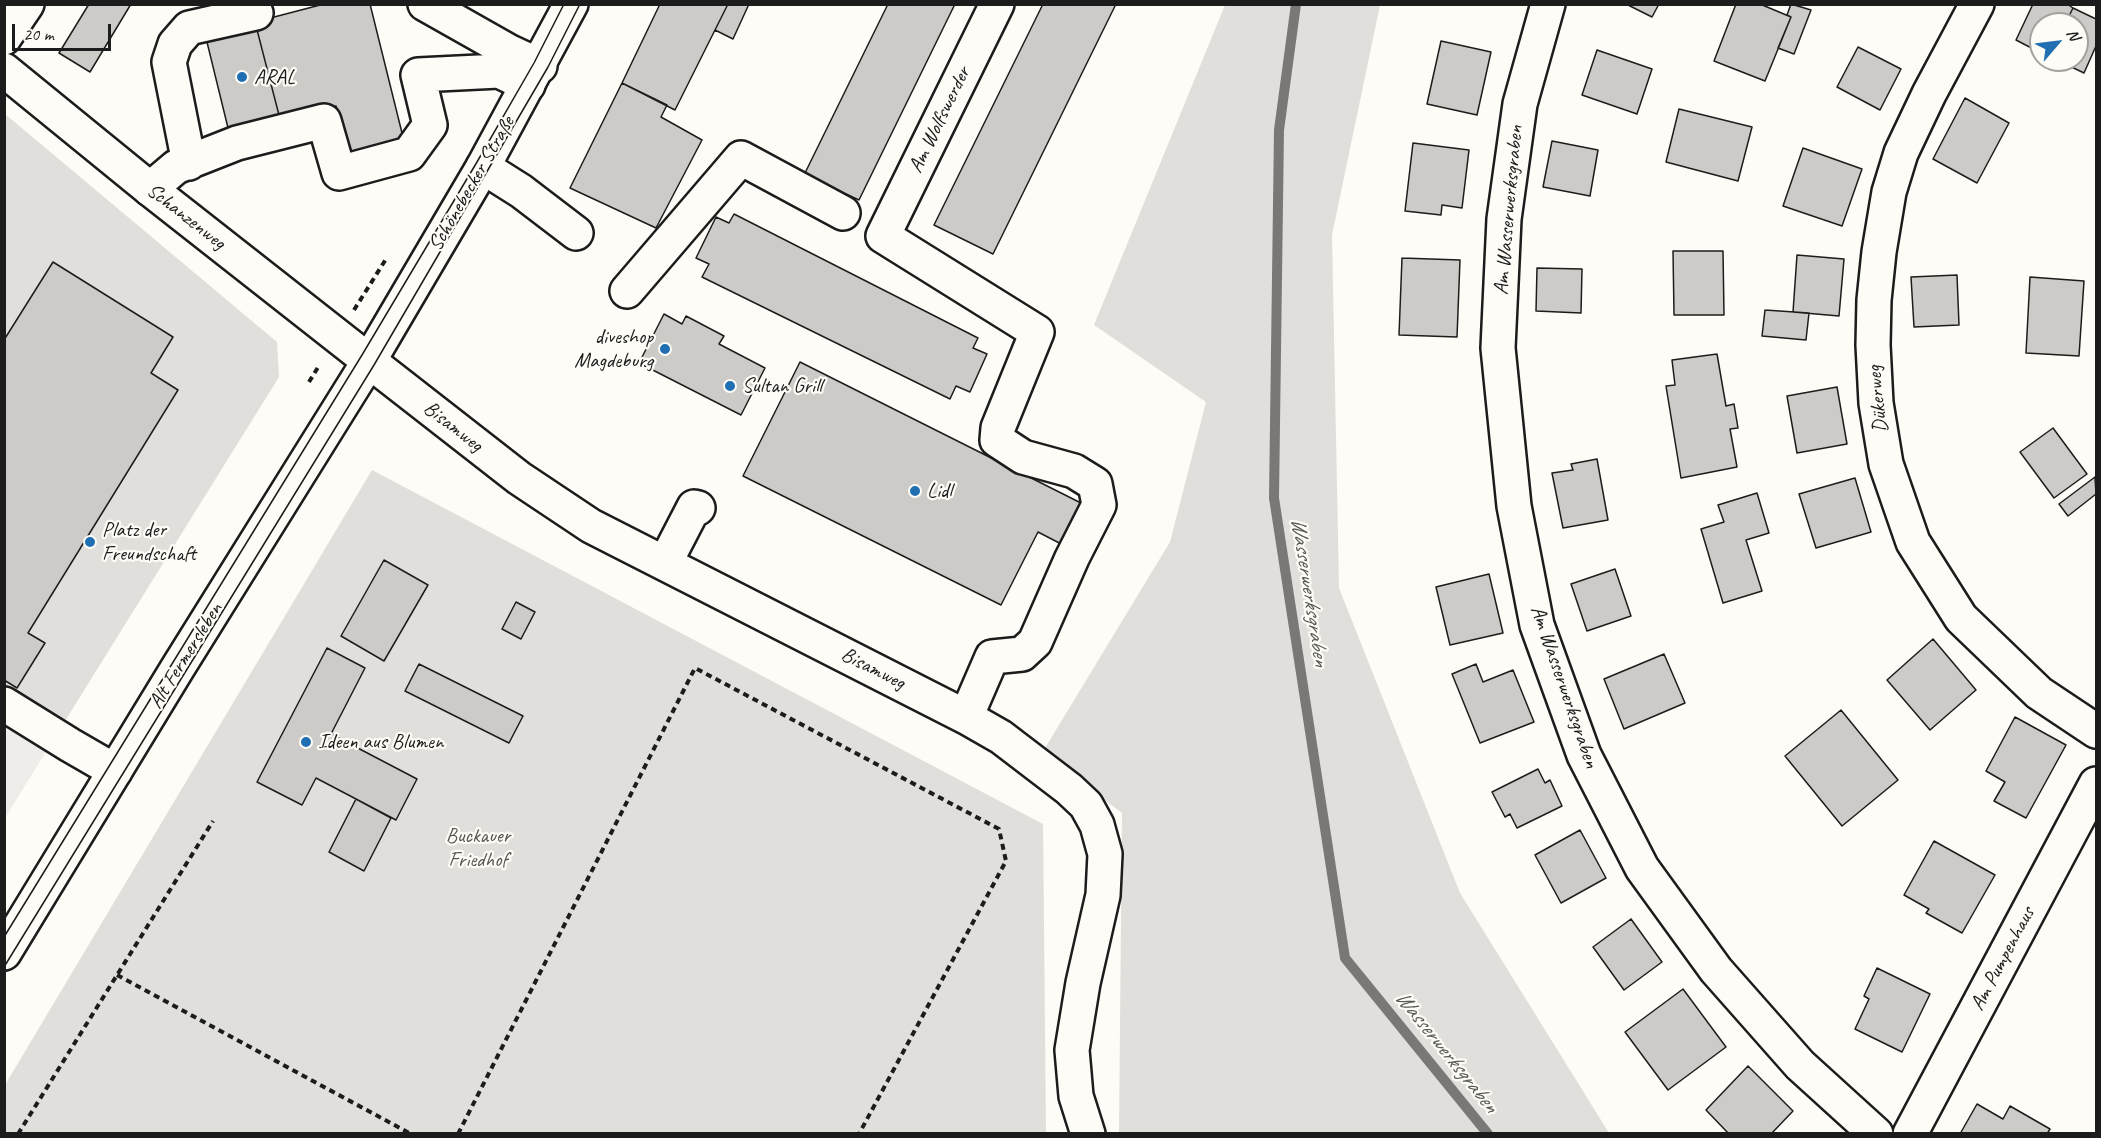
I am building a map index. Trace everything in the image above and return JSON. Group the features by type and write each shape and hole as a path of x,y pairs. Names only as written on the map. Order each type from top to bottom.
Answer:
{"street":[{"path":"4,38 27,4"},
{"path":"425,4 470,16 534,75"},
{"name":"Schönebecker Straße","path":"369,361 483,166 571,4"},
{"name":"Am Wolfswerder","path":"966,717 992,657 1022,654 1035,642 1072,558 1099,505 1095,484 1074,471 1023,457 997,440 998,428 1037,332 883,236 997,4"},
{"name":"Am Wasserwerksgraben","path":"1548,4 1520,104 1504,219 1498,348 1514,506 1538,625 1584,755 1642,868 1716,970 1800,1065 1876,1134"},
{"name":"Dükerweg","path":"1977,4 1929,94 1901,153 1889,192 1879,252 1872,345 1876,403 1886,464 1913,543 1961,618 2038,693 2097,731"},
{"path":"189,162 169,62 175,44 189,28 256,12"},
{"name":"Schanzenweg","path":"4,70 150,189 369,361"},
{"path":"150,189 176,168 237,143 324,121 339,173 409,154 430,125 418,75 499,71 534,75"},
{"path":"627,291 741,159 843,213"},
{"path":"483,166 521,191 576,233"},
{"name":"Bisamweg","path":"369,361 519,478 591,526 966,717 1001,737 1069,789 1086,805 1097,825 1105,854 1103,895 1083,983 1072,1050 1076,1096 1088,1134"},
{"name":"Alt Fermersleben","path":"4,953 369,361"},
{"path":"665,563 694,507 698,508"},
{"path":"4,704 70,746 115,771"},
{"name":"Am Pumpenhaus","path":"1910,1134 2097,784"}],"path":[{"path":"458,1134 695,668 999,829 1006,861 859,1134"},
{"path":"18,1134 213,821"},
{"path":"117,975 411,1134"}],"shaded area":[{"path":"5,707 55,737 5,818"}],"green space":[{"path":"1225,5 1380,5 1332,235 1339,588 1460,893 1609,1133 1119,1133 1122,813 1042,753 1170,542 1206,402 1094,325"},
{"name":"Platz der Freundschaft","path":"5,114 277,342 279,377 55,737 5,707"},
{"name":"Buckauer Friedhof","path":"372,470 1043,824 1046,1133 5,1134 5,1085"}],"building":[{"path":"89,4 131,4 90,72 59,53"},
{"path":"324,4 370,4 405,145 349,159 336,106 280,119 255,22"},
{"path":"660,4 728,4 675,110 622,83"},
{"path":"728,4 749,4 733,39 715,30"},
{"path":"888,4 955,4 859,200 804,175"},
{"path":"1043,4 1116,4 993,254 934,225"},
{"path":"1626,4 1659,4 1652,17"},
{"path":"1736,4 1760,4 1791,17 1765,81 1714,61"},
{"path":"1791,4 1811,10 1794,54 1778,48 1791,17 1787,15"},
{"path":"2033,4 2067,4 2073,8 2071,12 2029,12"},
{"path":"2029,12 2029,47 2016,40"},
{"path":"2089,16 2096,19 2096,46 2089,62"},
{"name":"ARAL","path":"255,22 280,119 229,132 205,34"},
{"path":"1441,41 1491,52 1477,115 1427,104"},
{"path":"1858,47 1901,69 1880,110 1837,87"},
{"path":"1597,50 1652,69 1637,114 1582,95"},
{"path":"622,83 667,105 661,117 702,140 656,228 570,188"},
{"path":"1965,98 2009,123 1977,183 1933,159"},
{"path":"1679,109 1752,127 1738,181 1666,162"},
{"path":"1552,141 1598,150 1590,196 1543,187"},
{"path":"1413,143 1469,150 1462,208 1442,205 1441,215 1405,211"},
{"path":"1803,148 1862,169 1842,226 1783,206"},
{"path":"734,214 978,338 973,348 987,354 970,392 956,386 950,399 702,277 709,264 696,258 716,217 729,223"},
{"path":"1673,251 1723,251 1724,315 1674,315"},
{"path":"1797,255 1844,259 1839,316 1793,312"},
{"path":"1402,258 1460,260 1457,337 1399,335"},
{"path":"53,262 173,337 151,373 178,390 28,633 45,643 17,688 4,680 4,340"},
{"path":"1537,268 1582,269 1581,313 1536,311"},
{"path":"1957,275 1959,325 1914,327 1911,277"},
{"path":"2030,277 2084,281 2079,356 2026,353"},
{"path":"1765,310 1809,313 1806,340 1762,336"},
{"path":"664,314 682,324 686,316 724,336 719,344 765,368 741,415 639,363"},
{"path":"1717,354 1726,406 1734,404 1738,428 1730,429 1737,467 1681,478 1666,386 1675,385 1672,360"},
{"name":"Lidl","path":"800,362 1087,506 1067,547 1038,532 1001,605 743,476"},
{"path":"1837,387 1847,444 1797,453 1787,396"},
{"path":"2053,428 2087,474 2054,498 2020,452"},
{"path":"1597,459 1608,520 1563,528 1552,473 1573,470 1571,464"},
{"path":"2095,477 2096,494 2068,516 2059,504"},
{"path":"1855,478 1871,532 1816,548 1799,494"},
{"path":"1757,493 1769,533 1746,540 1762,591 1723,603 1701,529 1724,522 1718,505"},
{"path":"384,560 428,585 384,661 341,636"},
{"path":"1615,569 1631,616 1587,631 1571,584"},
{"path":"1489,574 1503,633 1450,645 1436,587"},
{"path":"516,602 535,612 521,639 502,629"},
{"path":"1933,639 1976,690 1930,730 1887,680"},
{"path":"327,648 365,668 331,734 417,779 396,820 316,778 302,805 257,782"},
{"path":"1664,654 1685,703 1624,729 1604,679"},
{"path":"419,664 523,716 509,743 405,691"},
{"path":"1476,664 1483,682 1513,670 1534,722 1480,743 1452,674"},
{"path":"1841,710 1898,780 1842,826 1785,756"},
{"path":"2015,717 2066,745 2026,818 1994,801 2005,782 1986,771"},
{"path":"1538,769 1545,783 1550,780 1562,806 1517,828 1510,814 1505,817 1492,792"},
{"path":"356,799 391,818 364,871 329,852"},
{"path":"1580,830 1606,878 1561,903 1535,855"},
{"path":"1934,841 1995,875 1962,933 1926,913 1929,909 1904,895"},
{"path":"1631,919 1662,962 1624,990 1593,947"},
{"path":"1877,968 1930,994 1902,1052 1855,1029 1869,999 1864,996"},
{"path":"1683,989 1726,1047 1668,1090 1625,1032"},
{"path":"1748,1066 1793,1111 1771,1134 1729,1134 1706,1110"},
{"path":"1977,1104 2003,1119 2010,1106 2050,1129 2047,1134 1960,1134"}],"waterway":[{"name":"Wasserwerksgraben","path":"1296,4 1279,130 1274,498 1345,958 1488,1134"}],"tram line":[{"path":"4,937 362,355 534,63 564,4"},
{"path":"4,967 374,365 548,67 580,4"}],"place":[{"name":"ARAL","path":"242,77"},
{"name":"diveshop Magdeburg","path":"665,349"},
{"name":"Sultan Grill","path":"730,386"},
{"name":"Lidl","path":"915,491"},
{"name":"Platz der Freundschaft","path":"90,542"},
{"name":"Ideen aus Blumen","path":"306,742"}]}
